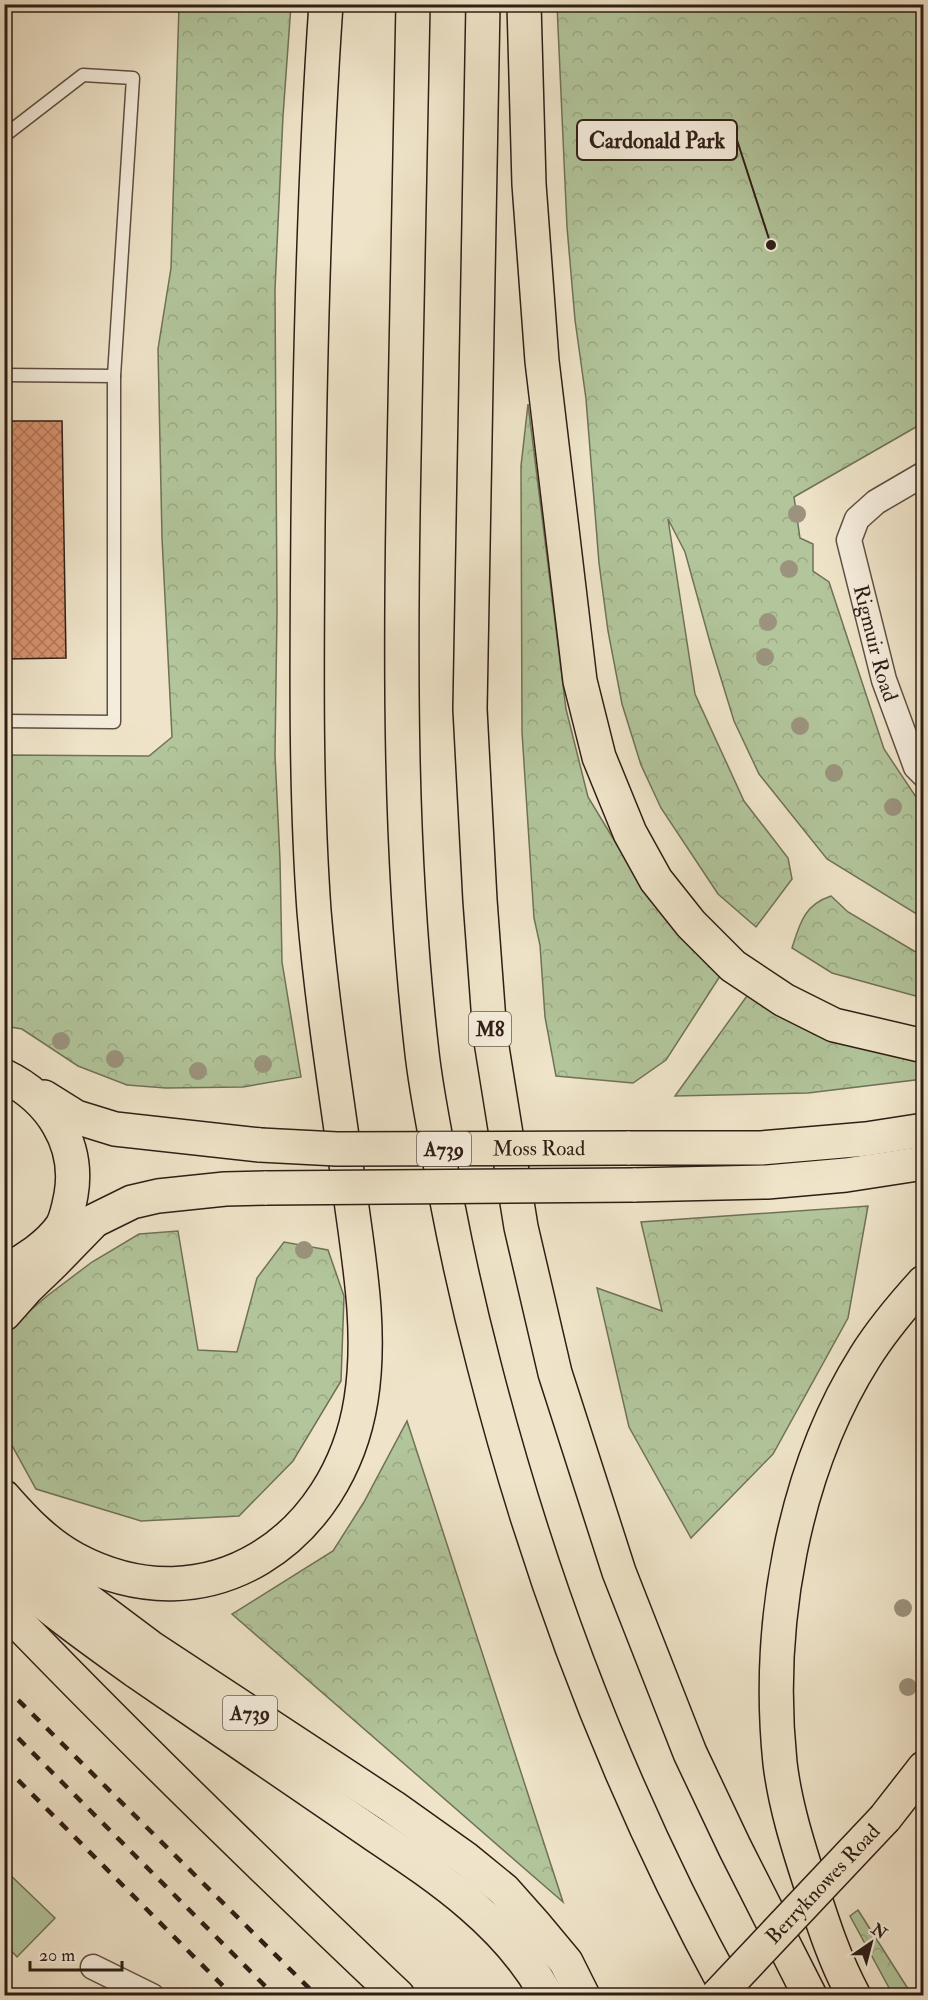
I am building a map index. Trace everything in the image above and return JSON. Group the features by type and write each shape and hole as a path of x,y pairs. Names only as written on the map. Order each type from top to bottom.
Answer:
{"main road":[{"path":"4,1497 30,1525 51,1543 75,1559 104,1571 149,1583 187,1582 215,1578 252,1563 286,1541 312,1513 333,1482 350,1443 361,1402 365,1333 362,1281 325,1014 314,909 309,790 310,388 326,4"},
{"path":"413,4 401,602 402,747 407,886 424,1067 448,1218 506,1452 548,1582 607,1736 677,1893 731,1995"},
{"name":"M8","path":"483,4 470,709 490,1035 521,1227 555,1373 619,1572 690,1753 740,1858 810,1995"},
{"path":"524,4 529,184 542,361 580,681 598,757 630,833 656,879 691,924 733,966 784,1000 834,1025 924,1046"},
{"path":"8,1273 46,1243 62,1225 72,1188 70,1153 61,1129 47,1107 13,1080"},
{"name":"Moss Road","path":"13,1080 76,1116 115,1129 260,1145 337,1149 761,1148 866,1139 924,1130"},
{"name":"Moss Road","path":"46,1243 91,1224 132,1202 158,1196 225,1189 767,1182 846,1176 924,1164"},
{"path":"4,1314 9,1306 91,1224"},
{"path":"854,1995 827,1935 794,1834 780,1764 775,1661 785,1577 796,1526 817,1456 838,1408 865,1357 924,1282"},
{"name":"A739","path":"4,1527 26,1552 150,1647 393,1807 466,1859 504,1890 536,1926 566,1962 583,1995"},
{"name":"A739","path":"4,1569 89,1638 282,1773 398,1850 480,1911 504,1935 547,1995"},
{"path":"4,1608 81,1688 398,1995"},
{"name":"Berryknowes Road","path":"717,1995 885,1818 924,1768"}],"street":[{"name":"Rigmuir Road","path":"924,474 876,502 857,519 849,540 884,680 916,767 924,775"},
{"path":"93,1967 152,1995"}],"lane":[{"path":"4,136 83,75 133,78 114,376 114,722 4,721"},
{"path":"4,375 114,376"}],"green space":[{"path":"179,5 291,5 275,289 277,611 275,755 282,962 301,1077 243,1087 166,1088 127,1085 78,1066 22,1029 5,1026 5,755 149,756 172,737 162,538 158,349 171,268"},
{"path":"557,5 923,5 923,423 794,497 800,538 813,544 813,571 829,582 884,749 923,805 923,918 827,859 759,774 734,721 685,552 668,519 695,694 744,801 788,858 792,879 756,927 718,894 661,808 641,765 622,704 608,631 599,563 586,399 575,320 567,227"},
{"path":"528,404 566,709 588,797 640,883 722,973 666,1060 633,1083 556,1076 545,1017 540,945 534,918 522,732 521,466"},
{"path":"831,896 848,912 923,954 923,998 832,973 792,948 804,916 815,904"},
{"path":"752,989 923,1055 923,1079 808,1093 675,1096"},
{"path":"868,1206 848,1318 773,1454 691,1538 629,1427 597,1288 662,1311 641,1222"},
{"path":"178,1231 198,1350 237,1352 257,1278 284,1242 328,1250 344,1296 341,1381 293,1461 239,1516 141,1521 36,1489 9,1440 12,1326 92,1262 139,1234"},
{"path":"407,1421 563,1902 232,1614 333,1551 364,1502"},
{"path":"4,1869 55,1918 17,1957 5,1944"},
{"path":"858,1910 912,1995 893,1995 850,1916"}],"building":[{"path":"4,421 62,421 66,658 4,659"},
{"path":"924,554 924,569 919,567"}],"railway":[{"path":"4,1686 317,1996"},
{"path":"4,1724 275,1996"},
{"path":"4,1766 233,1996"}],"place":[{"name":"Cardonald Park","path":"771,245"}]}
